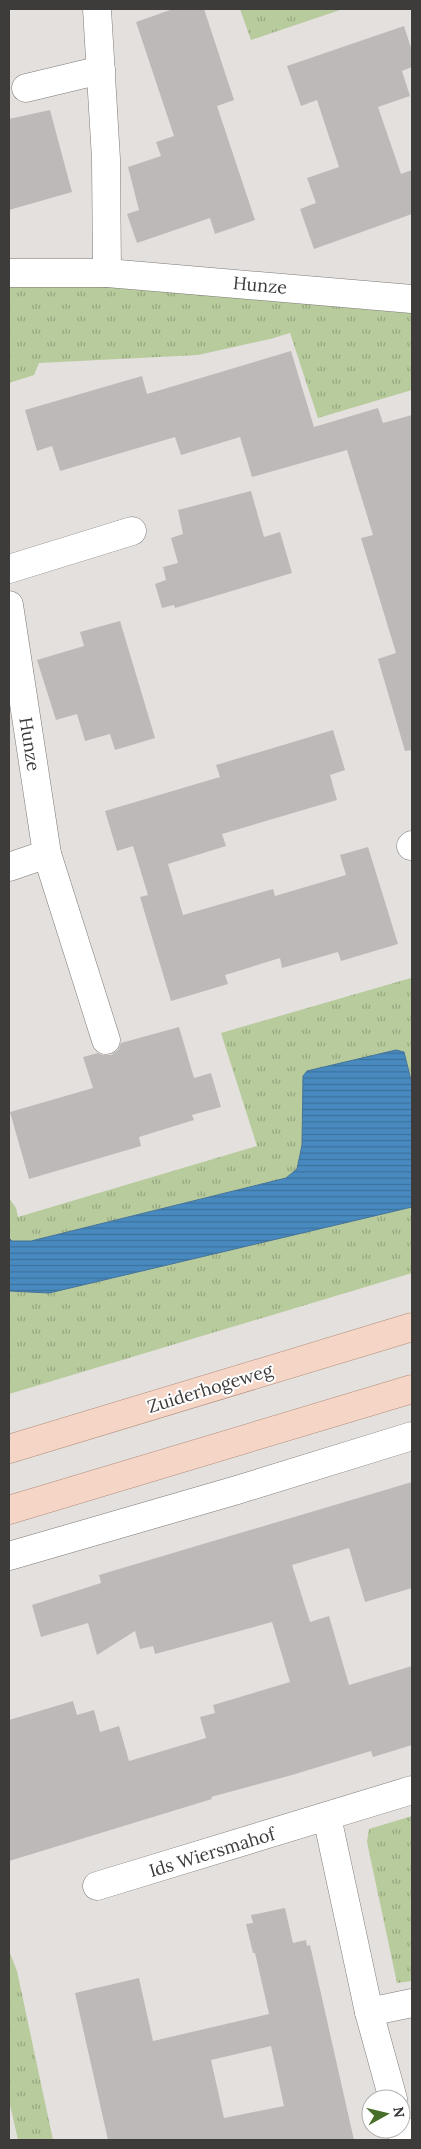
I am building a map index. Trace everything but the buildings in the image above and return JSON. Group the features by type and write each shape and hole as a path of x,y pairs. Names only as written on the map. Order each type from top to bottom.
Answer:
{"main road":[{"name":"Zuiderhogeweg","path":"9,1449 412,1327"},
{"path":"9,1510 412,1389"}],"street":[{"path":"96,9 106,159 107,273"},
{"path":"26,88 101,70"},
{"name":"Hunze","path":"9,273 107,273 412,299"},
{"path":"9,569 132,531"},
{"name":"Hunze","path":"9,605 47,854 106,1040"},
{"path":"9,866 47,854"},
{"path":"9,1556 237,1490 412,1436"},
{"name":"Ids Wiersmahof","path":"97,1886 412,1790"},
{"path":"327,1817 369,2012 390,2089"},
{"path":"369,2012 412,2003"}],"green space":[{"path":"240,9 343,9 251,40"},
{"path":"9,275 412,301 412,390 318,418 290,333 198,355 39,363 34,375 9,383"},
{"path":"411,978 412,1084 404,1052 303,1076 302,1145 297,1170 286,1178 31,1241 12,1241 9,1238 9,1198 16,1208 18,1217 257,1146 221,1033"},
{"path":"412,1207 412,1273 9,1394 9,1291 49,1293"},
{"path":"412,1816 412,1981 397,1983 367,1842 369,1829"},
{"path":"9,1951 17,1971 53,2140 18,2140 9,2100"}],"water":[{"path":"396,1050 404,1052 412,1084 412,1207 49,1293 9,1291 9,1238 12,1241 31,1241 286,1178 297,1169 302,1145 303,1076 307,1071"}]}
